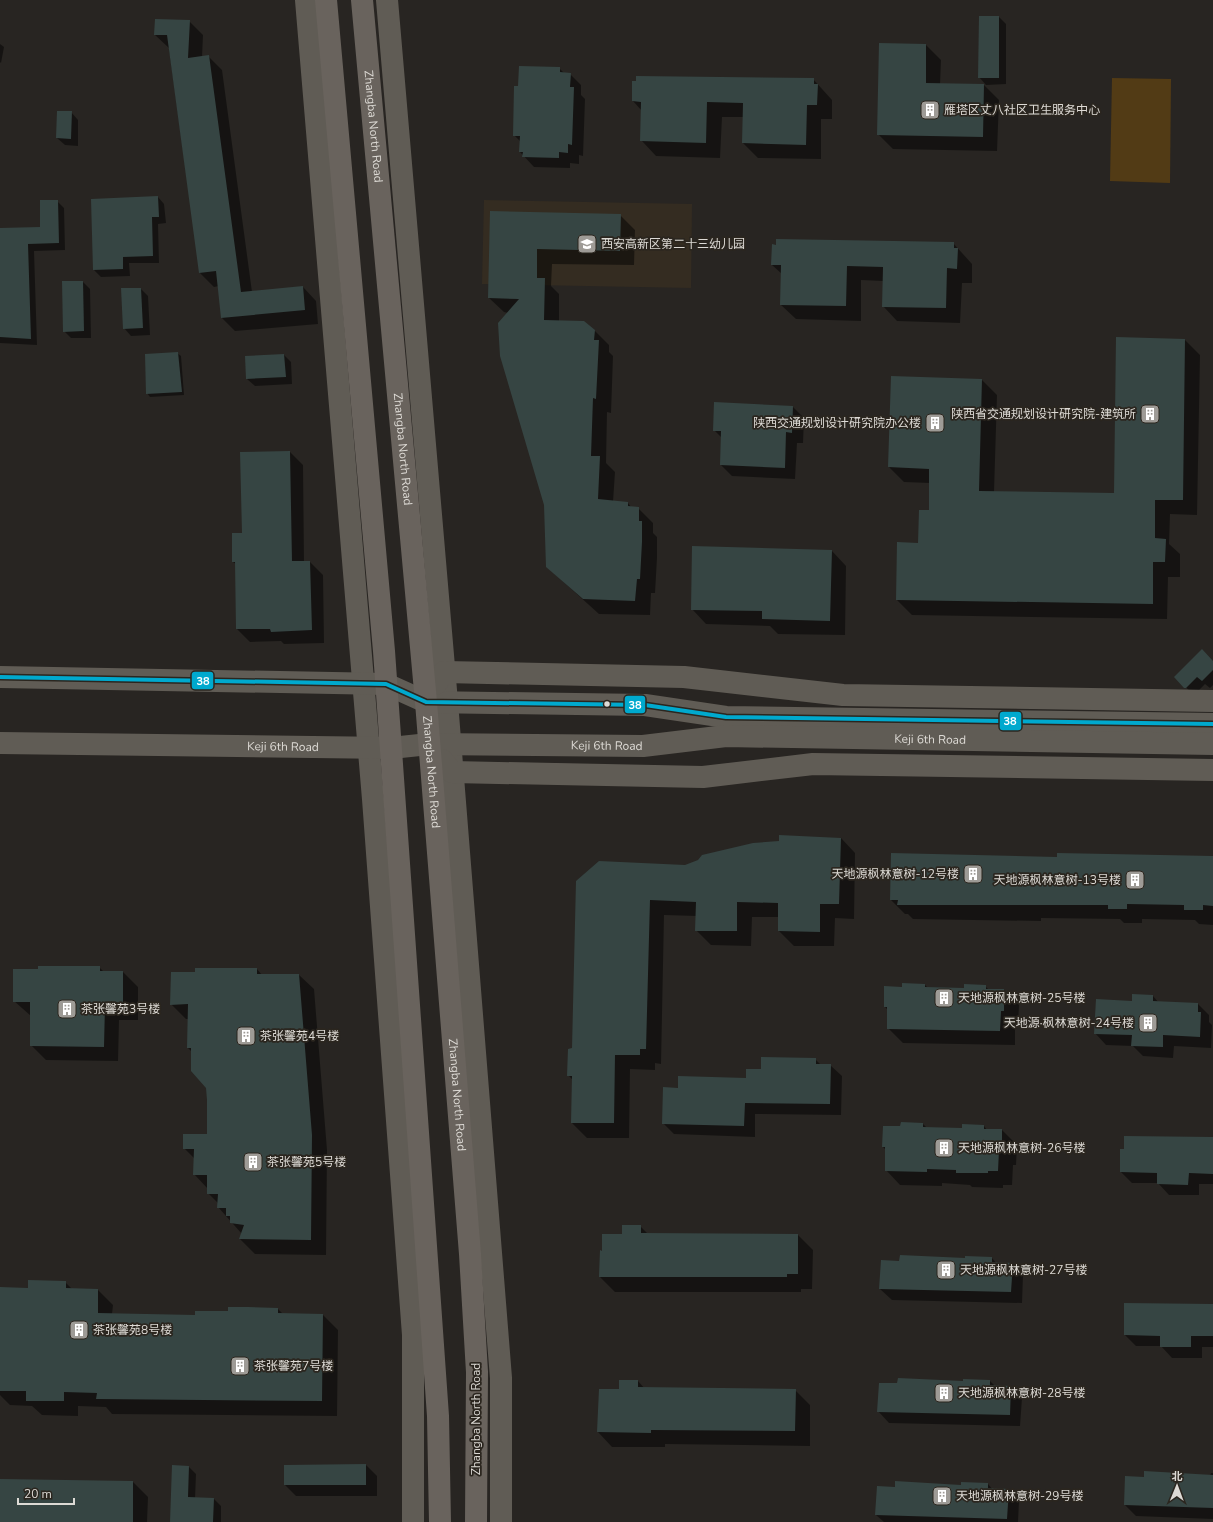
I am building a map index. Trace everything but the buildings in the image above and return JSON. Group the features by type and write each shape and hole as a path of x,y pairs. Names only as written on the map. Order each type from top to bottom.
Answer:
{"main road":[{"path":"306,0 363,684 413,1335 413,1522"},
{"path":"326,0 391,748 438,1416 440,1522"},
{"name":"Zhangba North Road","path":"362,0 436,702 476,1372 476,1522"},
{"path":"387,0 444,672 436,702"},
{"path":"444,672 684,677 843,695 1213,701"},
{"name":"Keji 6th Road","path":"0,677 310,681 386,684 436,702 645,704 726,717 1213,724"},
{"name":"Keji 6th Road","path":"0,744 368,748 391,748 439,744 643,746 726,736 1213,744"},
{"path":"439,744 452,772 501,1378 501,1522"},
{"path":"452,772 703,777 814,764 1213,770"}],"shaded area":[{"path":"1112,78 1171,79 1170,183 1110,181"},
{"name":"西安高新区第二十三幼儿园","path":"484,200 692,204 691,288 482,284"}],"transit line":[{"name":"38","path":"0,677 386,684 426,702 645,705 726,717 1213,724"}],"place":[{"name":"雁塔区丈八社区卫生服务中心","path":"930,110"},
{"name":"西安高新区第二十三幼儿园","path":"587,244"},
{"name":"陕西省交通规划设计研究院-建筑所","path":"1150,414"},
{"name":"陕西交通规划设计研究院办公楼","path":"935,423"},
{"name":"天地源枫林意树-12号楼","path":"973,874"},
{"name":"天地源枫林意树-13号楼","path":"1135,880"},
{"name":"天地源枫林意树-25号楼","path":"944,998"},
{"name":"茶张馨苑3号楼","path":"67,1009"},
{"name":"天地源·枫林意树-24号楼","path":"1148,1023"},
{"name":"茶张馨苑4号楼","path":"246,1036"},
{"name":"天地源枫林意树-26号楼","path":"944,1148"},
{"name":"茶张馨苑5号楼","path":"253,1162"},
{"name":"天地源枫林意树-27号楼","path":"946,1270"},
{"name":"茶张馨苑8号楼","path":"79,1330"},
{"name":"茶张馨苑7号楼","path":"240,1366"},
{"name":"天地源枫林意树-28号楼","path":"944,1393"},
{"name":"天地源枫林意树-29号楼","path":"942,1496"}]}
